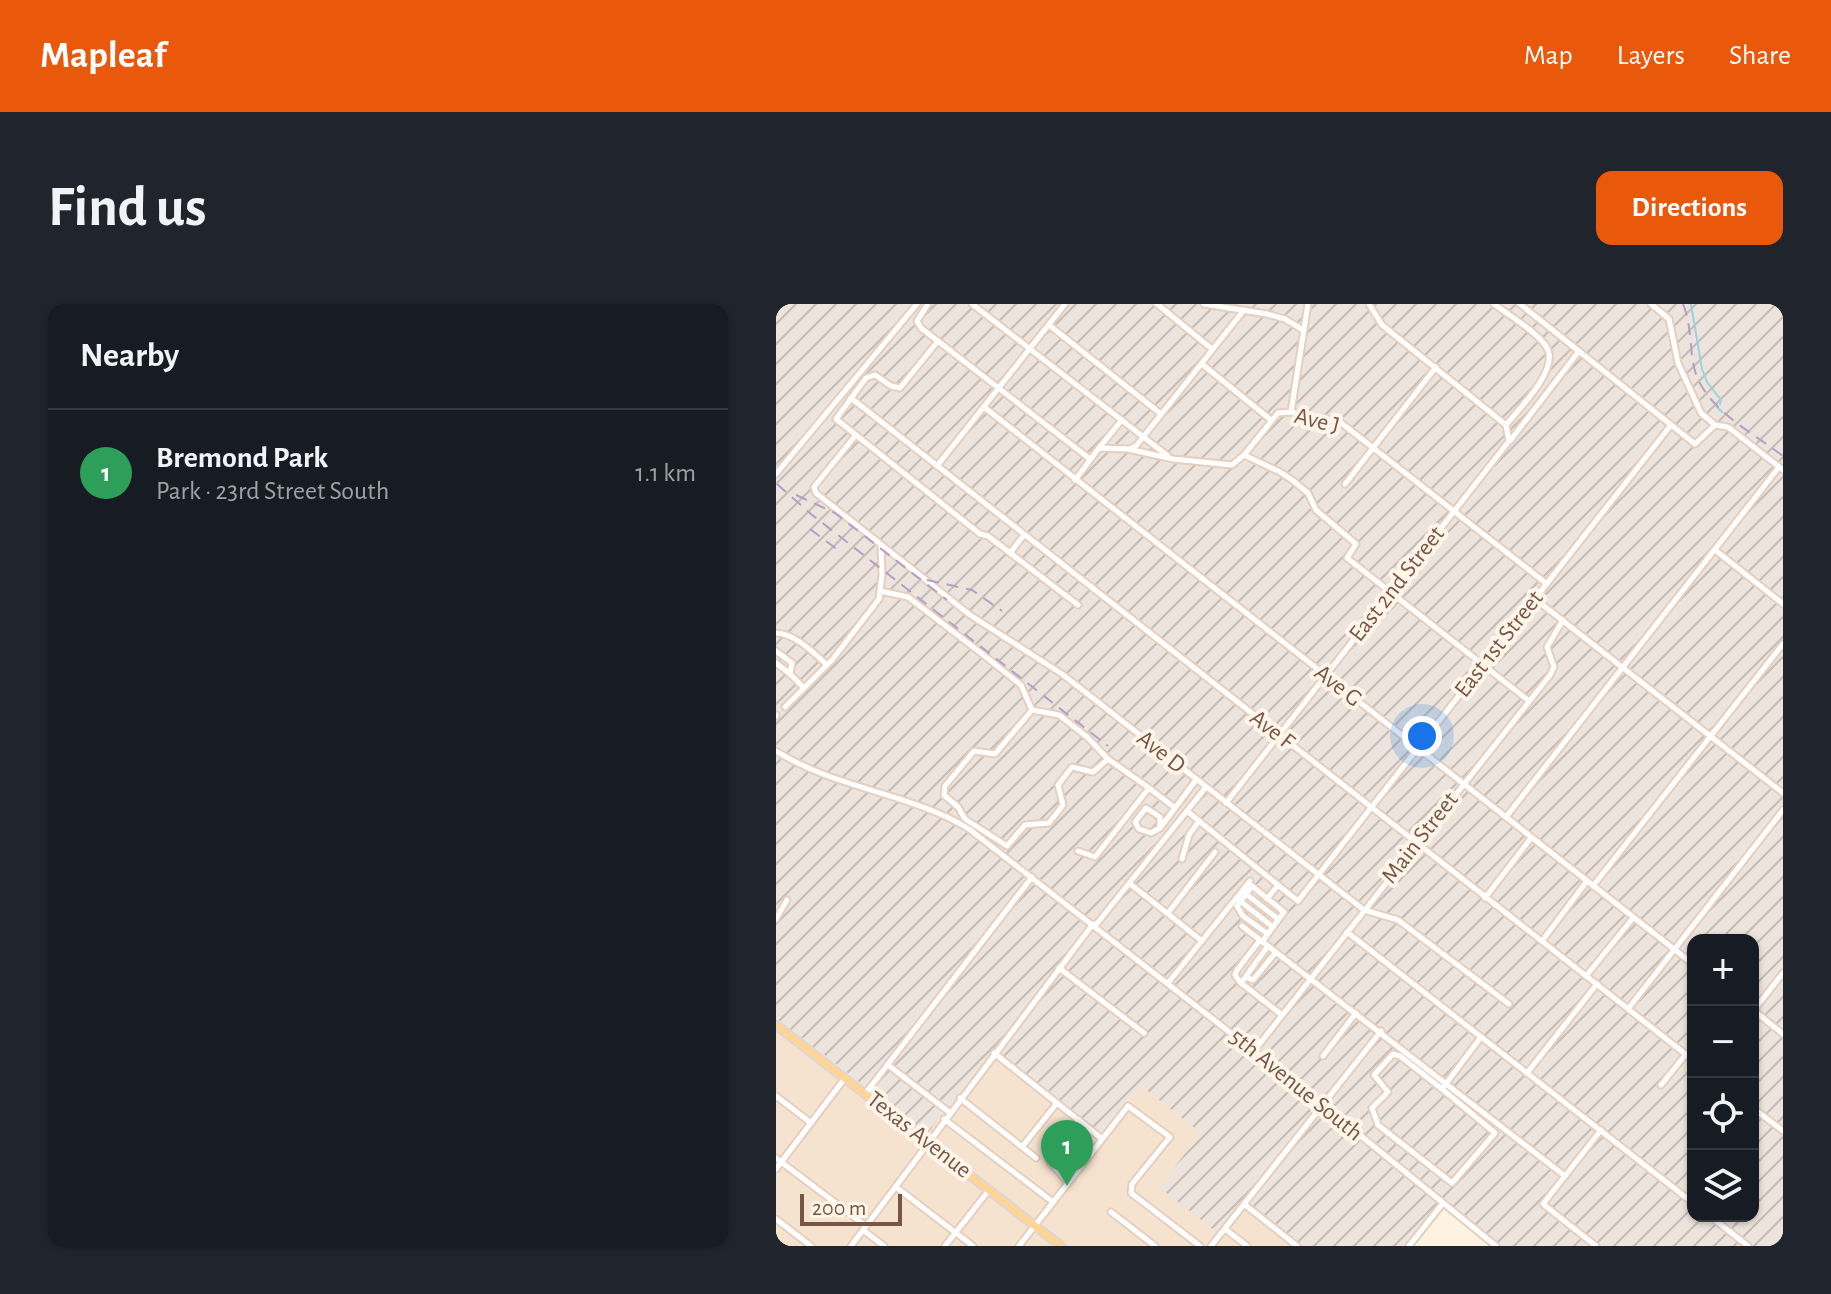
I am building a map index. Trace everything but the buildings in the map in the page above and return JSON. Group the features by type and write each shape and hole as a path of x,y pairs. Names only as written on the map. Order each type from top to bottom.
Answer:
{"main road":[{"name":"Texas Avenue","path":"776,1025 1061,1246"}],"street":[{"path":"776,474 917,304"},
{"path":"928,304 917,321 921,328 1090,459"},
{"path":"972,304 1173,459"},
{"path":"937,466 1065,304"},
{"path":"1157,304 1212,349"},
{"path":"1204,304 1285,319 1303,330"},
{"path":"1291,412 1308,304"},
{"path":"1369,304 1382,325 1506,425 1509,441"},
{"path":"1494,304 1548,350 1549,363 1544,376 1506,425"},
{"path":"1520,304 1695,444 1715,425"},
{"path":"1506,817 1781,468 1728,427 1715,425 1701,413 1678,363 1669,319 1651,304"},
{"path":"1128,449 1136,446 1244,310"},
{"path":"1049,325 1161,414"},
{"path":"938,341 900,388 875,375 866,378 836,419 980,534 988,536 1078,605"},
{"name":"East 2nd Street","path":"1226,803 1579,351"},
{"path":"1202,364 1271,420"},
{"path":"1345,484 1436,367"},
{"name":"Ave F","path":"851,398 1686,1054"},
{"name":"Ave G","path":"984,407 1687,959"},
{"name":"Ave J","path":"1244,455 1278,413 1291,412 1340,422 1547,584"},
{"path":"1075,480 1121,421"},
{"name":"East 1st Street","path":"1278,885 1298,901 1671,425"},
{"name":"Ave D","path":"855,436 814,487 816,493 970,615 1062,674 1364,910 1398,920 1509,1004"},
{"path":"1099,448 1128,449 1173,459 1232,465 1244,455 1280,472 1308,493 1316,510 1356,544 1347,558 1529,701"},
{"path":"1010,553 1024,535"},
{"path":"785,707 827,665 879,599 881,545"},
{"path":"1715,550 1783,604"},
{"path":"880,591 908,597 963,639 1021,685 1032,710"},
{"path":"1535,599 1783,793"},
{"name":"Main Street","path":"1254,1051 1554,667 1547,647 1563,620"},
{"path":"776,633 793,638 827,665"},
{"path":"1541,941 1783,644"},
{"path":"776,651 792,663 790,674"},
{"path":"776,663 804,688"},
{"path":"1032,710 1059,715 1108,759 1175,808"},
{"path":"1032,710 995,754 974,751 945,786 944,795 958,807 965,819 1007,846 1025,825 1049,823 1063,805 1058,785 1072,767 1093,772 1108,759"},
{"name":"5th Avenue South","path":"777,752 809,770 956,821 1168,983 1496,1246"},
{"path":"1160,828 1160,817 1146,808 1135,822 1139,829 1151,833 1160,828 1196,780"},
{"path":"851,1246 1059,968 1206,787"},
{"path":"1078,851 1095,857 1149,788"},
{"path":"1628,1009 1783,810"},
{"path":"1187,811 1278,885 1267,899"},
{"path":"1182,859 1189,835 1199,821"},
{"path":"1485,898 1531,838"},
{"path":"1168,913 1215,852"},
{"path":"865,1094 1032,877"},
{"path":"1168,983 1250,881"},
{"path":"1129,883 1202,941"},
{"path":"1241,983 1263,942 1284,912 1252,886 1237,906 1243,916 1268,934"},
{"path":"1246,894 1278,919"},
{"path":"776,919 787,900"},
{"path":"1240,901 1273,927"},
{"path":"1586,976 1633,917"},
{"path":"1242,926 1565,1176"},
{"path":"1347,932 1687,1198"},
{"path":"1263,942 1235,975 1282,1015"},
{"path":"1246,977 1253,980 1276,952"},
{"path":"1059,968 1144,1033"},
{"path":"1756,1006 1783,973"},
{"path":"1527,1073 1597,984"},
{"path":"1323,1056 1356,1013"},
{"path":"1759,1015 1783,1034"},
{"path":"1211,1246 1381,1031"},
{"path":"1442,1089 1481,1037"},
{"path":"994,1053 1101,1138"},
{"path":"1393,1054 1400,1056 1442,1089 1495,1133 1452,1183 1378,1125 1372,1108 1388,1092 1374,1075 1393,1054"},
{"path":"1661,1085 1686,1054"},
{"path":"888,1065 949,1112"},
{"path":"776,1169 779,1160 845,1078"},
{"path":"776,1096 811,1123"},
{"path":"960,1098 1036,1158"},
{"path":"1022,1147 1057,1103"},
{"path":"1019,1246 1128,1106 1170,1137 1132,1184 1131,1193 1200,1246"},
{"path":"1759,1113 1783,1131"},
{"path":"944,1119 1053,1202"},
{"path":"1068,1182 1050,1162 1051,1155 1079,1120"},
{"path":"1596,1246 1543,1204 1601,1130"},
{"path":"779,1160 884,1246"},
{"path":"896,1187 973,1246"},
{"path":"945,1246 989,1190"},
{"path":"1409,1246 1443,1203"},
{"path":"1244,1204 1297,1246"},
{"path":"1111,1212 1155,1246"},
{"path":"776,1219 811,1246"},
{"path":"1718,1222 1748,1246"},
{"path":"1225,1229 1247,1246"}],"shaded area":[{"path":"776,304 1783,304 1783,1246 1491,1246 1438,1204 1405,1246 1303,1246 1244,1199 1218,1233 1159,1187 1201,1133 1140,1085 1101,1134 993,1048 927,1134 776,1018"},
{"path":"776,1018 926,1134 993,1048 1101,1133 1140,1085 1201,1133 1160,1186 1244,1199 1303,1246 776,1246"}],"waterway":[{"path":"1691,304 1702,369 1707,382 1721,400 1720,404"},
{"path":"1717,407 1722,412"}],"railway":[{"path":"1683,304 1693,363 1701,385 1720,409 1783,456"},
{"path":"777,484 811,514 1108,746"},
{"path":"796,495 835,513 947,600"},
{"path":"810,529 838,550"},
{"path":"927,580 972,590 1002,611"}],"place":[{"name":"Bremond Park","path":"1067,1186"}]}
